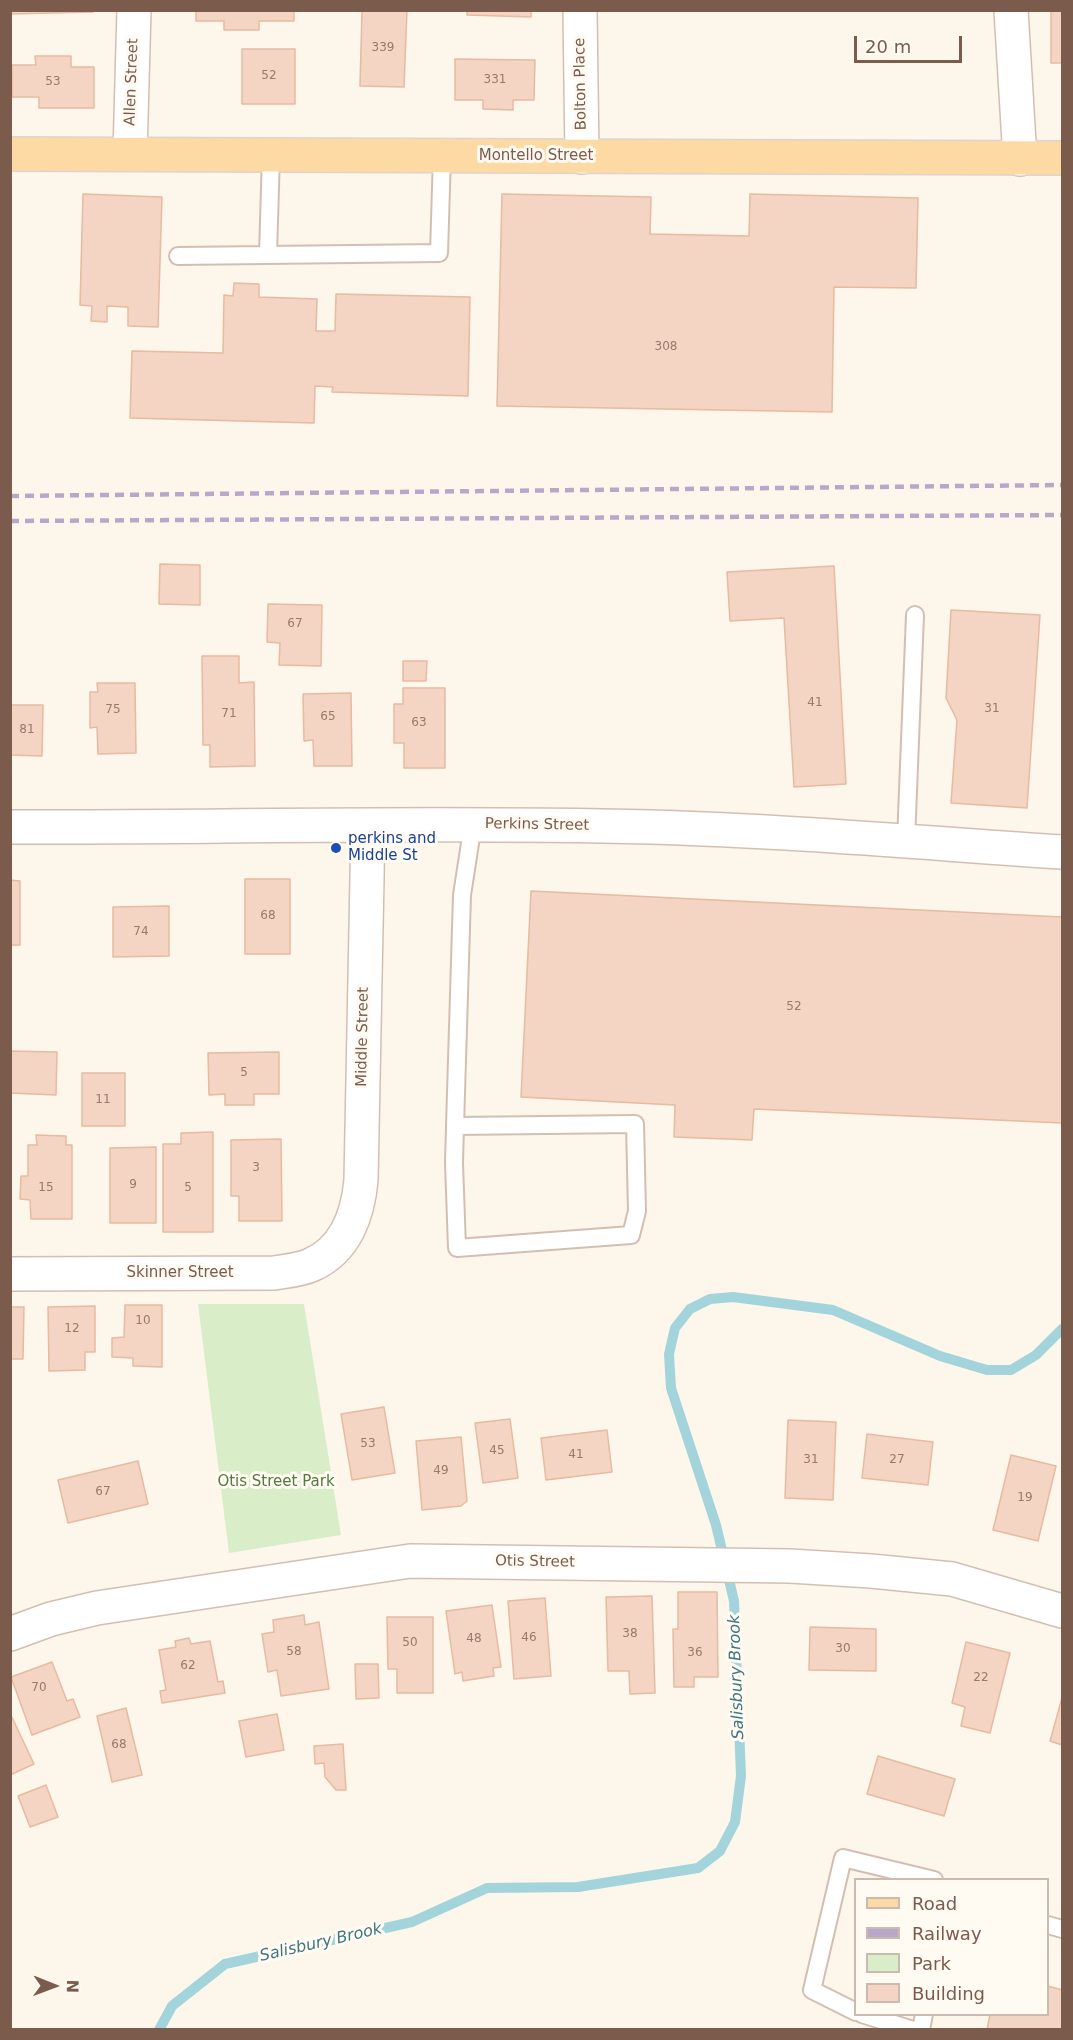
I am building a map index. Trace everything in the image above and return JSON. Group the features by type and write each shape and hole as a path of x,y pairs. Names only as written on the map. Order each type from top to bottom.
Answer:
{"main road":[{"name":"Montello Street","path":"10,154 1062,158"}],"street":[{"name":"Allen Street","path":"130,153 134,10"},
{"name":"Bolton Place","path":"580,10 582,157"},
{"path":"1011,10 1020,159"},
{"name":"Perkins Street","path":"10,827 473,824 654,828 906,841 1062,852"},
{"name":"Middle Street","path":"340,1242 355,1215 361,1180 368,826"},
{"name":"Skinner Street","path":"10,1274 274,1273 311,1265 326,1256 340,1242"},
{"name":"Otis Street","path":"10,1634 51,1619 97,1608 410,1561 692,1564 871,1571 952,1579 1062,1611"}],"lane":[{"path":"268,254 271,154"},
{"path":"178,256 439,253 442,156"},
{"path":"906,841 915,615"},
{"path":"455,1126 635,1124 637,1211 631,1235 458,1248 454,1163 455,1126 462,895 473,824"},
{"path":"854,2011 812,1990 843,1858 926,1878"},
{"path":"868,2016 913,2030"}],"green space":[{"name":"Otis Street Park","path":"198,1304 304,1304 341,1535 229,1553"}],"building":[{"path":"10,10 93,10 93,12 10,14"},
{"path":"196,10 294,10 294,21 259,21 259,30 224,30 224,21 196,21"},
{"path":"362,10 407,10 404,87 360,86"},
{"path":"467,10 531,10 531,17 467,15"},
{"path":"1051,10 1062,10 1062,63 1051,63"},
{"path":"242,49 295,49 295,104 242,104"},
{"path":"35,56 71,56 71,67 94,67 94,108 39,108 39,97 12,97 12,65 36,65"},
{"path":"455,59 535,60 534,100 513,100 513,110 483,109 483,100 455,100"},
{"path":"83,194 162,197 158,327 128,326 128,307 107,306 107,322 91,321 92,306 80,305"},
{"path":"502,194 651,197 650,234 749,236 750,194 918,198 916,288 834,287 832,412 497,406"},
{"path":"234,283 259,284 259,297 317,299 316,331 335,331 336,294 470,297 468,396 332,392 333,387 315,386 314,423 130,418 132,351 223,353 224,295 233,296"},
{"path":"160,564 200,565 200,605 159,604"},
{"path":"834,566 846,784 794,787 784,618 730,621 727,572"},
{"path":"268,604 322,605 321,666 279,665 280,643 267,642"},
{"path":"951,610 1040,615 1027,808 951,803 957,720 946,698"},
{"path":"202,656 239,656 239,683 254,682 255,766 210,767 210,745 203,745"},
{"path":"403,661 427,661 426,681 403,681"},
{"path":"97,683 135,683 136,753 98,754 97,727 90,728 90,692 98,692"},
{"path":"403,688 445,688 445,768 404,768 404,743 394,743 394,704 403,704"},
{"path":"351,693 352,766 314,766 313,740 304,741 303,694"},
{"path":"10,705 43,705 42,756 10,755"},
{"path":"245,879 290,879 290,954 245,954"},
{"path":"10,880 20,881 20,945 10,945"},
{"path":"531,891 1062,917 1062,1123 754,1109 752,1140 674,1137 675,1105 521,1097"},
{"path":"169,906 169,956 113,957 113,907"},
{"path":"10,1051 57,1052 56,1095 10,1093"},
{"path":"279,1052 279,1094 254,1094 254,1105 225,1105 225,1094 209,1095 208,1053"},
{"path":"82,1073 125,1073 125,1126 82,1126"},
{"path":"213,1132 213,1232 163,1232 163,1144 181,1144 181,1133"},
{"path":"36,1135 66,1136 66,1145 72,1145 72,1219 31,1219 30,1200 20,1199 21,1176 28,1176 28,1145 37,1145"},
{"path":"281,1139 282,1221 239,1221 239,1196 231,1196 231,1140"},
{"path":"156,1147 156,1223 110,1223 110,1148"},
{"path":"125,1305 162,1305 162,1367 133,1366 133,1358 112,1357 112,1338 124,1337"},
{"path":"95,1306 95,1352 85,1352 85,1370 49,1371 48,1307"},
{"path":"10,1307 24,1307 23,1359 10,1359"},
{"path":"384,1407 395,1473 352,1480 341,1414"},
{"path":"510,1419 518,1478 483,1483 475,1423"},
{"path":"788,1420 836,1422 833,1500 785,1498"},
{"path":"607,1430 612,1472 546,1480 541,1438"},
{"path":"867,1434 933,1442 928,1485 862,1478"},
{"path":"461,1437 467,1501 461,1506 422,1510 416,1441"},
{"path":"1011,1455 1056,1466 1038,1541 993,1530"},
{"path":"138,1461 148,1504 68,1523 58,1480"},
{"path":"678,1592 717,1592 718,1677 694,1677 694,1687 674,1687 673,1629 678,1629"},
{"path":"652,1596 655,1693 630,1694 629,1671 608,1671 606,1597"},
{"path":"545,1598 551,1676 514,1679 508,1601"},
{"path":"492,1605 501,1667 493,1668 494,1676 463,1681 462,1672 455,1674 446,1611"},
{"path":"304,1615 305,1625 319,1622 329,1689 281,1696 277,1670 268,1672 262,1634 274,1632 273,1620"},
{"path":"387,1617 433,1617 433,1693 397,1693 397,1669 388,1669"},
{"path":"810,1627 876,1629 876,1671 809,1670"},
{"path":"189,1638 191,1644 210,1641 218,1682 223,1681 225,1693 162,1703 160,1691 166,1690 159,1650 176,1647 175,1641"},
{"path":"966,1642 1010,1653 990,1733 961,1726 965,1707 952,1703"},
{"path":"52,1662 67,1701 73,1699 80,1717 32,1735 11,1677"},
{"path":"355,1664 378,1664 379,1698 356,1699"},
{"path":"1062,1698 1062,1745 1050,1741"},
{"path":"126,1708 142,1775 112,1782 97,1716"},
{"path":"10,1713 34,1764 10,1775"},
{"path":"277,1714 284,1750 246,1757 239,1721"},
{"path":"343,1744 346,1790 336,1790 325,1777 324,1763 315,1764 314,1746"},
{"path":"878,1756 955,1779 944,1816 867,1794"},
{"path":"46,1785 58,1817 30,1827 18,1796"},
{"path":"1049,1986 1062,1990 1062,2030 987,2030 990,2016 1049,2016"}],"waterway":[{"name":"Salisbury Brook","path":"159,2030 172,2006 225,1964 412,1922 487,1888 578,1887 698,1868 720,1851 735,1822 741,1776 734,1601 716,1525 671,1388 669,1354 675,1328 690,1309 710,1299 733,1297 833,1310 940,1356 987,1370 1011,1370 1036,1355 1062,1329"}],"railway":[{"path":"10,496 1062,485"},
{"path":"10,521 1062,515"}],"place":[{"name":"perkins and Middle St","path":"336,848"}]}
